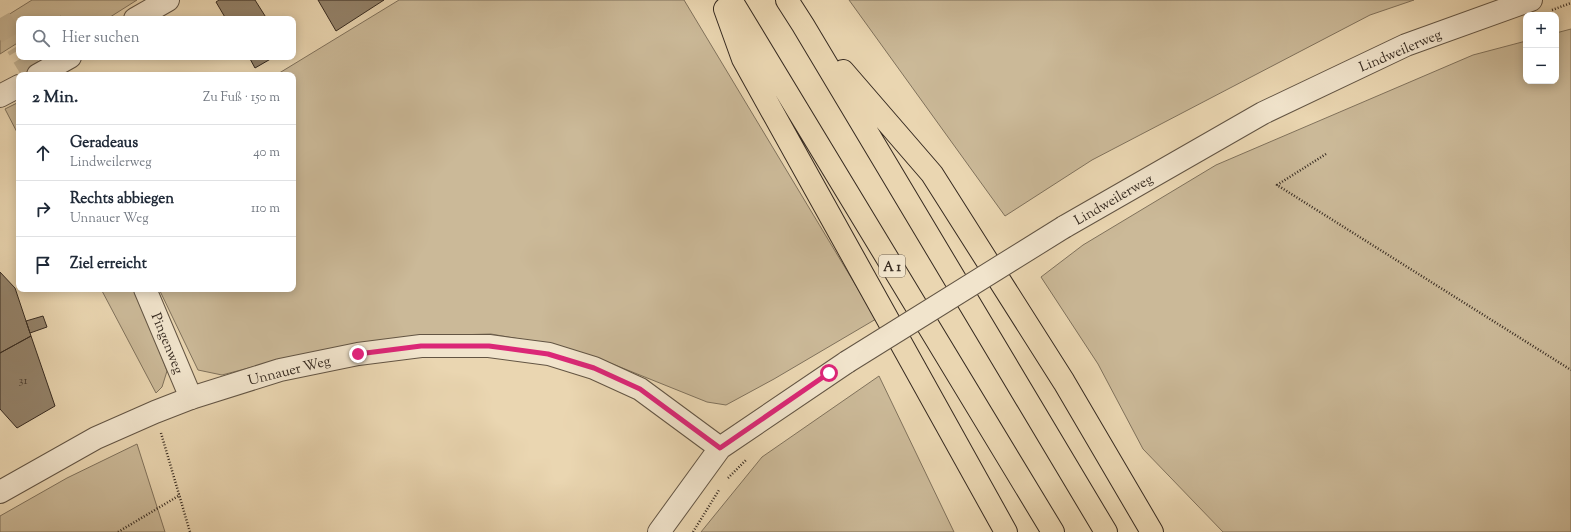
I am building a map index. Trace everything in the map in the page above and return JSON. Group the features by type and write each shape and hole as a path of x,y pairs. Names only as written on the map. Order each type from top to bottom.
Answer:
{"highway":[{"path":"722,0 743,59 1006,532"},
{"name":"A 1","path":"731,0 1053,532"},
{"path":"787,0 1106,532"},
{"path":"803,25 932,174 1064,382 1152,532"},
{"path":"967,461 1001,532"},
{"path":"1114,465 1164,532"}],"street":[{"path":"140,16 168,0"},
{"name":"Lindweilerweg","path":"659,532 720,448 847,362 1064,228 1263,113 1406,45 1531,0"},
{"path":"43,72 65,60"},
{"path":"0,96 16,88"},
{"name":"Pingenweg","path":"147,292 190,398"},
{"name":"Unnauer Weg","path":"0,492 96,438 190,398 280,370 358,354 421,346 489,346 548,354 594,368 640,389 720,448"}],"path":[{"path":"1551,10 1571,3"},
{"path":"1326,154 1278,186 1571,370"},
{"path":"155,412 190,532"},
{"path":"726,480 749,457"},
{"path":"693,532 722,486"},
{"path":"118,532 180,496"}],"shaded area":[{"path":"32,0 137,0 112,16 16,16 16,44 0,54 0,20"},
{"path":"399,0 684,0 876,319 774,379 726,405 707,402 600,359 554,345 491,334 415,336 275,361 222,375 198,370 160,292 296,292 296,72 281,72"},
{"path":"849,0 1414,0 1370,15 1092,160 1005,216"},
{"path":"1571,29 1571,532 1223,532 1143,449 1098,364 1041,277 1083,245 1216,165 1473,55 1523,42 1523,84 1559,84 1559,32"},
{"path":"16,104 16,130 5,109"},
{"path":"103,292 137,292 167,371 162,387 156,393"},
{"path":"879,376 954,532 701,532 762,457"},
{"path":"137,444 165,532 0,532 0,516 67,478"}],"building":[{"path":"219,0 255,0 265,16 224,16 216,2"},
{"path":"318,0 384,0 336,31"},
{"path":"251,60 269,60 255,68"},
{"path":"0,272 15,288 31,336 0,353"},
{"path":"43,316 47,327 30,333 26,321"},
{"path":"31,336 55,406 17,428 0,409 0,353"}],"tunnel":[{"path":"0,18 16,45"},
{"path":"25,60 32,72"}],"route":[{"path":"358,354 421,346 489,346 548,354 594,368 640,389 720,448 829,373"}]}
